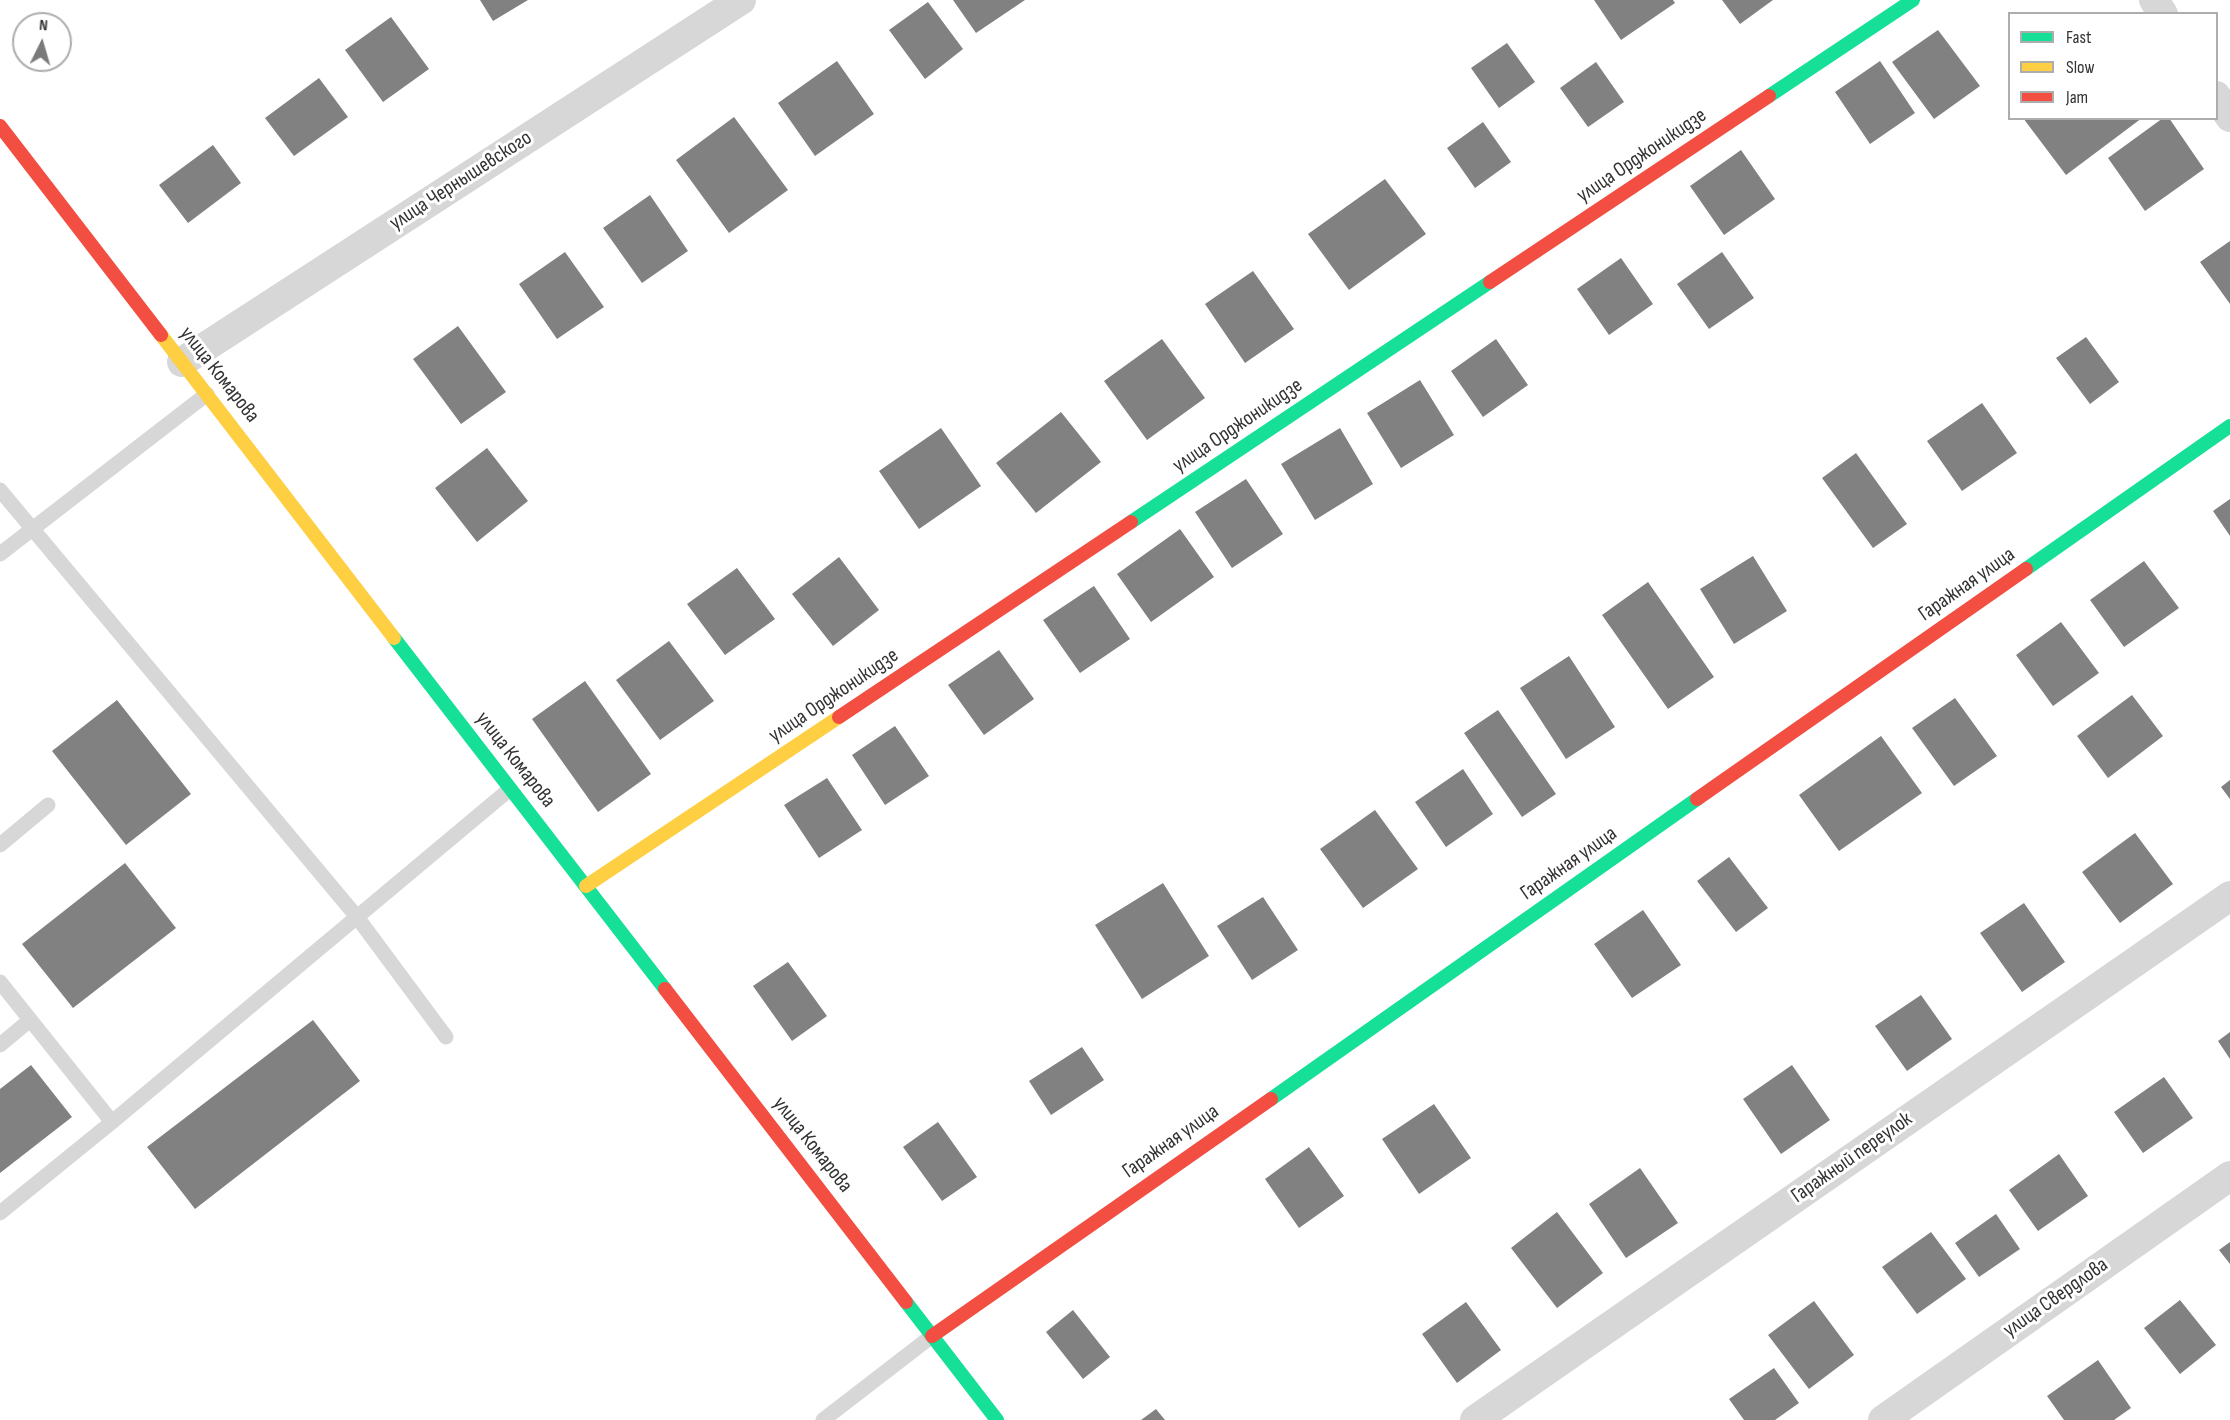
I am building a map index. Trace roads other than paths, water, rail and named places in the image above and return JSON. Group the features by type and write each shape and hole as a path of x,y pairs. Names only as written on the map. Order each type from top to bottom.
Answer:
{"street":[{"name":"улица Чернышевского","path":"182,362 741,0"},
{"name":"улица Орджоникидзе","path":"586,886 1913,0"},
{"path":"2218,98 2230,117"},
{"name":"улица Комарова","path":"0,126 997,1420"},
{"name":"Гаражная улица","path":"932,1335 2230,426"},
{"name":"Гаражный переулок","path":"1475,1420 2230,896"},
{"name":"улица Свердлова","path":"1883,1420 2230,1176"}],"lane":[{"path":"0,554 207,394"},
{"path":"0,490 357,917 446,1037"},
{"path":"0,1213 510,789"},
{"path":"0,845 48,805"},
{"path":"0,982 112,1122"},
{"path":"0,1045 30,1020"},
{"path":"823,1420 932,1335"}]}
